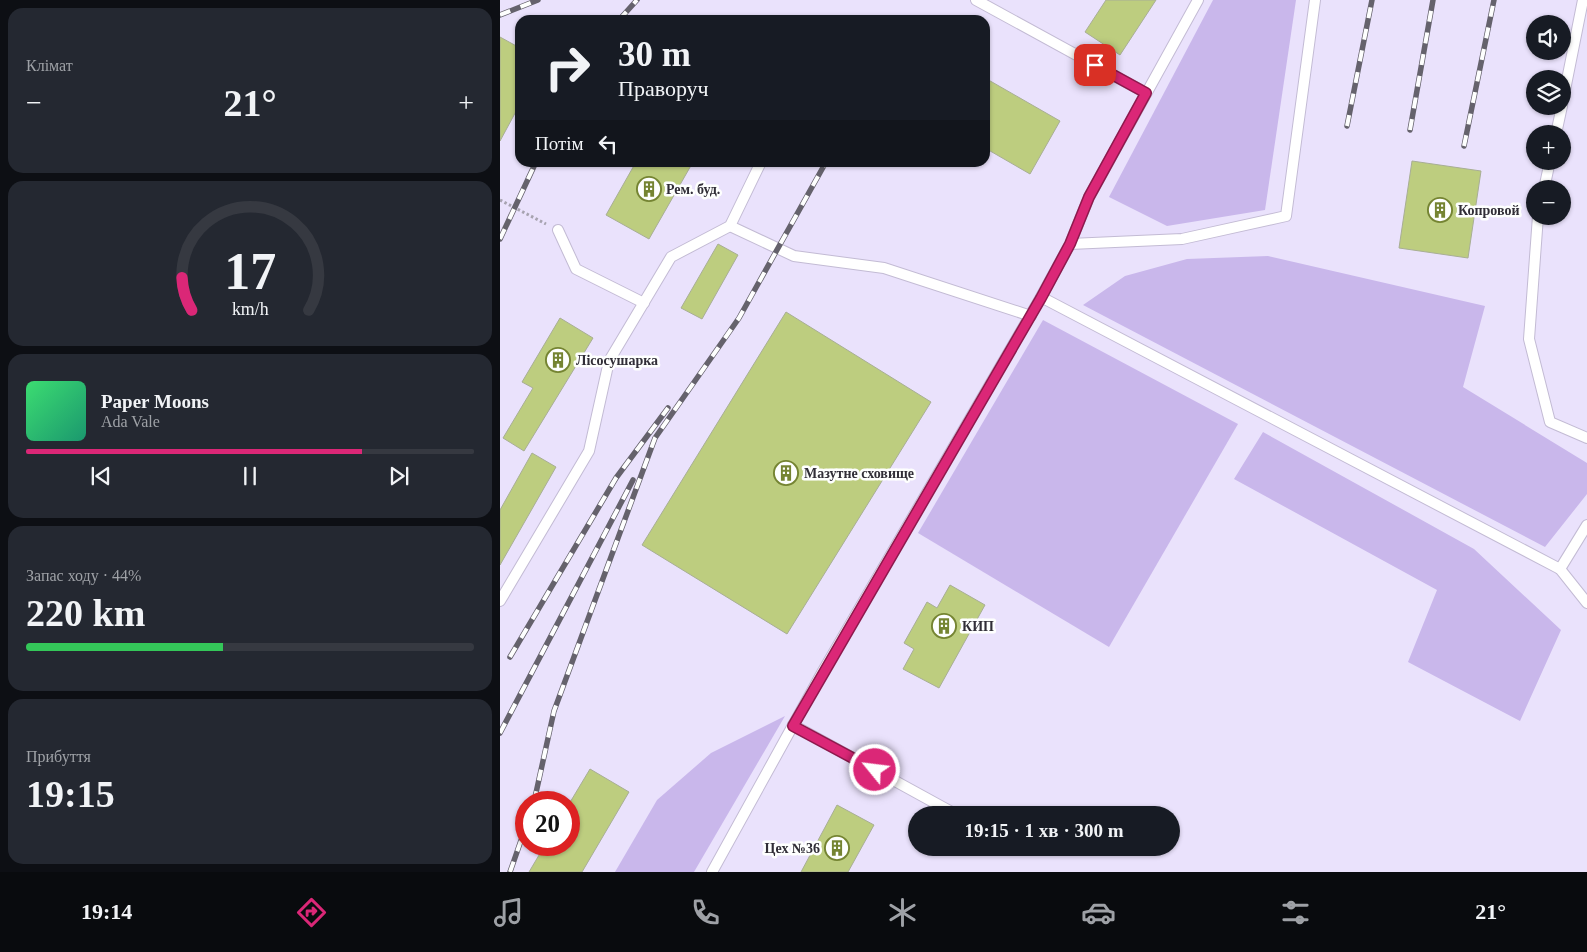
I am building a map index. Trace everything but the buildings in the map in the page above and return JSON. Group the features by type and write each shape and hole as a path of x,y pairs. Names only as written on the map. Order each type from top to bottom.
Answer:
{"lane":[{"path":"976,0 1146,93"},
{"path":"712,872 793,726 1041,298 1070,244 1089,197 1198,0"},
{"path":"1070,244 1182,239 1286,216 1316,0"},
{"path":"1569,70 1582,0"},
{"path":"500,601 589,452 609,361 671,258 730,226 759,167"},
{"path":"1537,225 1529,339 1550,422 1587,438"},
{"path":"730,226 794,256 884,268 1030,316"},
{"path":"558,230 576,270 644,303"},
{"path":"1041,298 1560,569 1587,603"},
{"path":"1560,569 1587,526"},
{"path":"793,726 940,806"}],"path":[{"path":"500,200 558,230"}],"shaded area":[{"path":"500,0 1587,0 1587,872 500,872"},
{"path":"1213,0 1296,0 1265,210 1167,226 1109,197"},
{"path":"1268,256 1485,306 1463,387 1587,463 1587,494 1545,547 1083,305 1125,276 1187,259"},
{"path":"1043,320 1238,424 1109,647 918,533"},
{"path":"1263,432 1474,549 1561,630 1520,721 1408,662 1437,590 1234,479"},
{"path":"785,716 694,872 615,872 657,800 711,753"}],"railway":[{"path":"500,15 538,0"},
{"path":"624,15 637,0"},
{"path":"1347,126 1372,0"},
{"path":"1410,130 1433,0"},
{"path":"1464,146 1494,0"},
{"path":"500,239 534,167"},
{"path":"536,791 554,711 655,438 739,318 823,167"},
{"path":"510,657 616,478 668,408"},
{"path":"500,733 633,480"},
{"path":"510,872 516,856"}],"place":[{"name":"Рем. буд.","path":"649,189"},
{"name":"Копровой","path":"1440,210"},
{"name":"Лісосушарка","path":"558,360"},
{"name":"Мазутне сховище","path":"786,473"},
{"name":"КИП","path":"944,626"},
{"name":"Цех №36","path":"837,848"}],"route":[{"path":"875,770 793,726 823,671 1041,298 1070,244 1089,197 1146,93 1095,65"}]}
